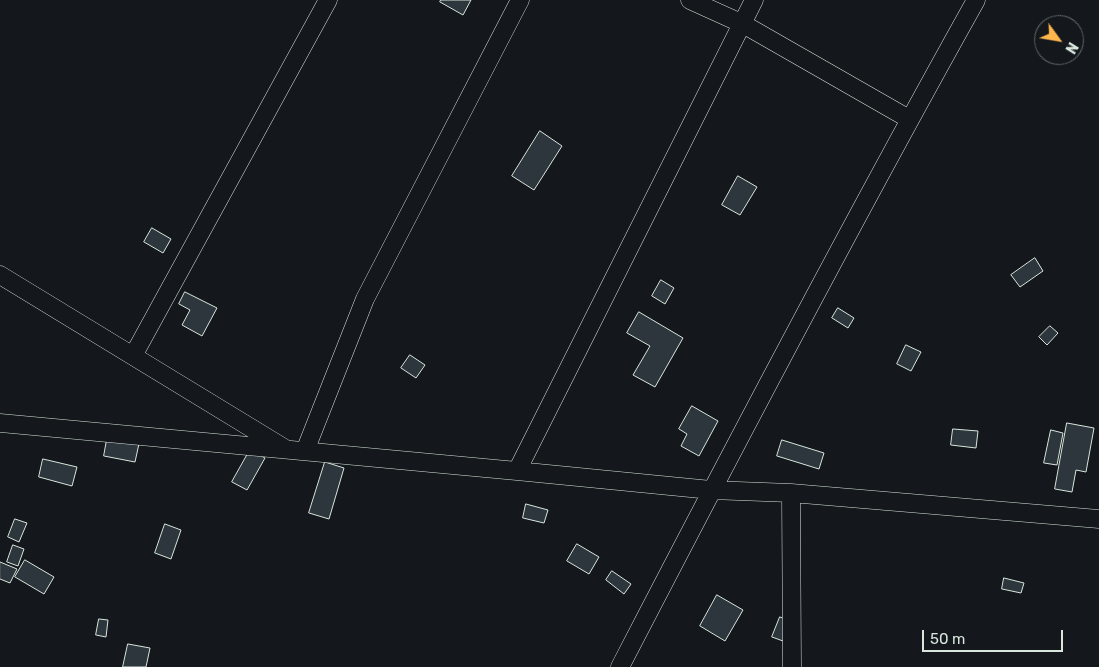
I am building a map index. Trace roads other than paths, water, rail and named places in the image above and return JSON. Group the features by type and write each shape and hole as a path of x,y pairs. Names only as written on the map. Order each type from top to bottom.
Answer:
{"street":[{"path":"133,356 328,0"},
{"path":"305,452 365,298 520,0"},
{"path":"690,0 742,24 909,119"},
{"path":"517,471 754,0"},
{"path":"620,667 909,119 976,0"},
{"path":"0,276 287,450"},
{"path":"0,424 712,490 791,494 1099,519"},
{"path":"791,494 792,667"}]}
